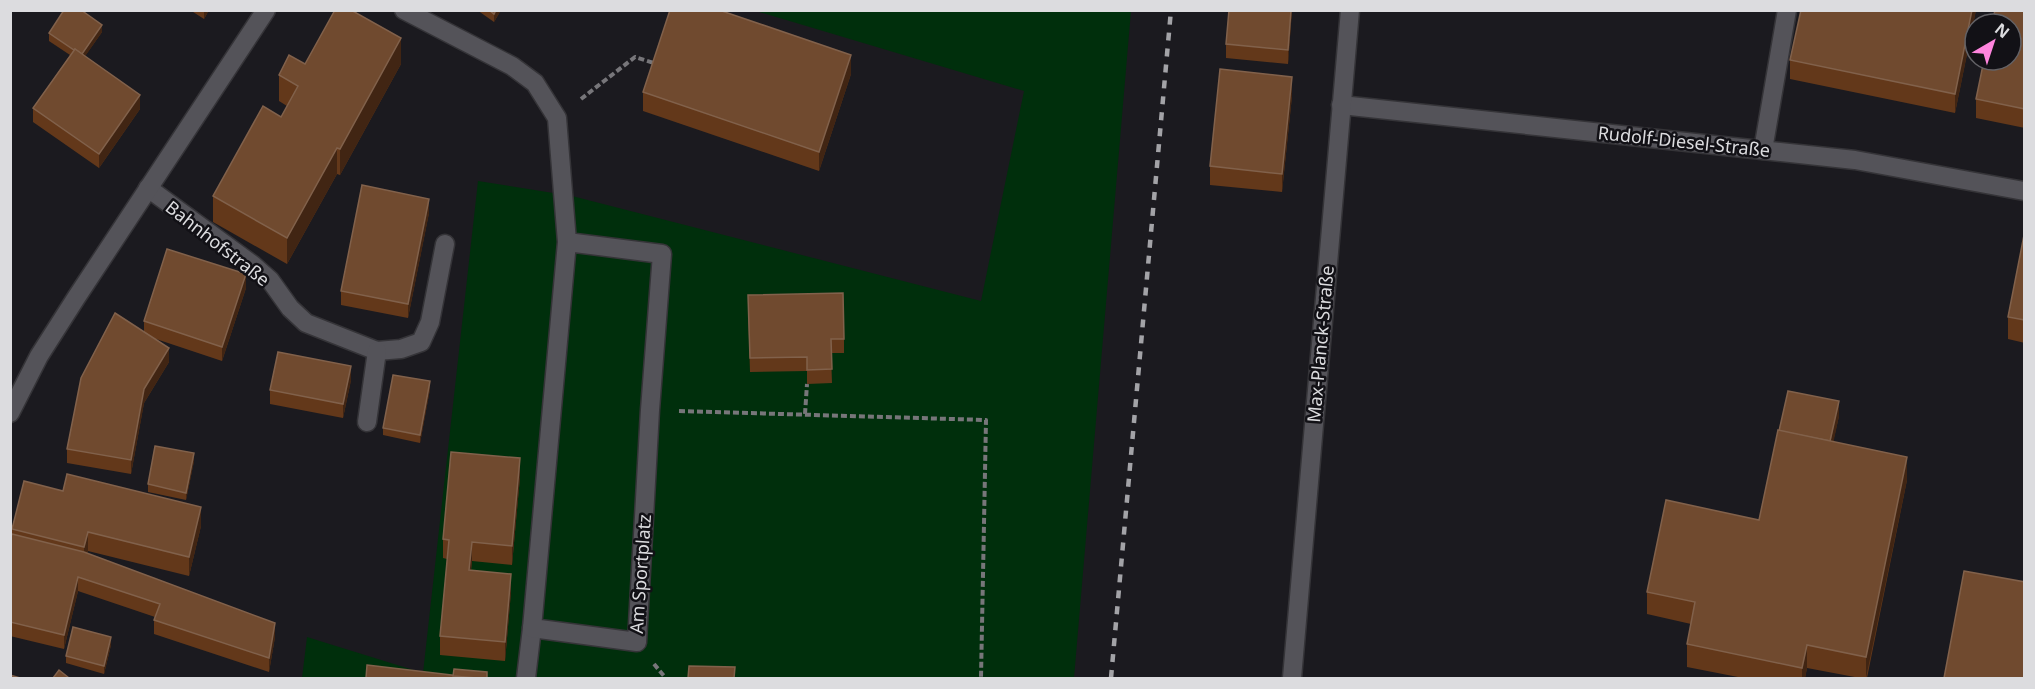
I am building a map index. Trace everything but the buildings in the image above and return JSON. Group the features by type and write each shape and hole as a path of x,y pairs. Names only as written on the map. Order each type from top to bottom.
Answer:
{"street":[{"name":"Bahnhofstraße","path":"10,413 39,356 266,10"},
{"path":"405,10 512,66 535,83 557,118 567,242 526,678"},
{"name":"Max-Planck-Straße","path":"1292,678 1350,10"},
{"path":"1763,150 1787,10"},
{"name":"Rudolf-Diesel-Straße","path":"1341,105 1855,160 2025,191"},
{"name":"Bahnhofstraße","path":"148,188 253,265 270,280 290,308 306,323 378,351 401,350 420,342 430,322 445,244"},
{"name":"Am Sportplatz","path":"532,628 637,642 650,410 662,254 567,242"},
{"path":"367,422 378,351"}],"path":[{"path":"557,118 635,57 658,64"},
{"path":"805,414 807,384"},
{"path":"650,410 987,420 981,678"}],"green space":[{"path":"756,11 1131,11 1074,678 302,678 307,637 423,673 478,181 572,196 981,301 1024,91"}],"railway":[{"path":"1111,678 1171,10"}]}
